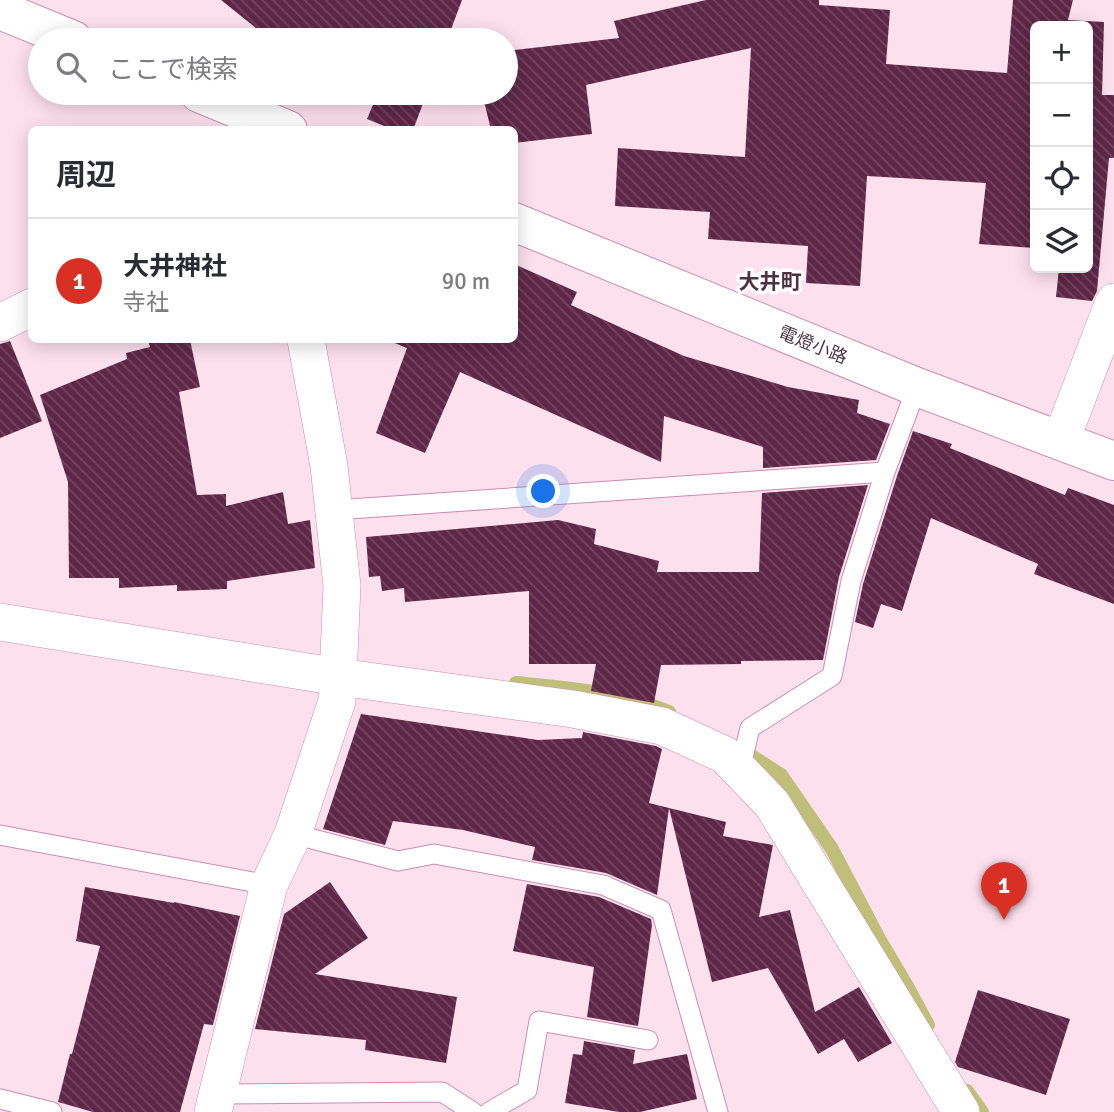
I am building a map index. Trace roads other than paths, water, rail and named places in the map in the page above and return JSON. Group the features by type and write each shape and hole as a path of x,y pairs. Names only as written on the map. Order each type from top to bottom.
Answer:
{"street":[{"path":"0,10 44,28"},
{"path":"227,105 276,126"},
{"name":"電燈小路","path":"518,224 917,387 1114,461"},
{"path":"1061,440 1114,302"},
{"path":"0,323 28,309"},
{"path":"216,1103 269,885 293,834 337,702 342,586 329,466 307,343"},
{"path":"0,622 338,677 573,709 662,726 725,754 772,804 961,1112"}],"lane":[{"path":"741,765 750,728 832,676 851,581 885,472 917,387"},
{"path":"335,510 885,472"},
{"path":"293,834 398,860 434,854 603,885 661,910 718,1112"},
{"path":"0,835 269,885"},
{"path":"489,1112 527,1090 539,1021 648,1040"},
{"path":"216,1103 442,1092 473,1112"},
{"path":"0,1098 52,1112"}],"waterway":[{"path":"516,683 613,695 669,712"},
{"path":"739,748 781,775 832,849 928,1025"},
{"path":"967,1091 982,1112"}],"place":[{"name":"大井神社","path":"1004,920"}],"district":[{"name":"大井町","path":"770,282"}]}
